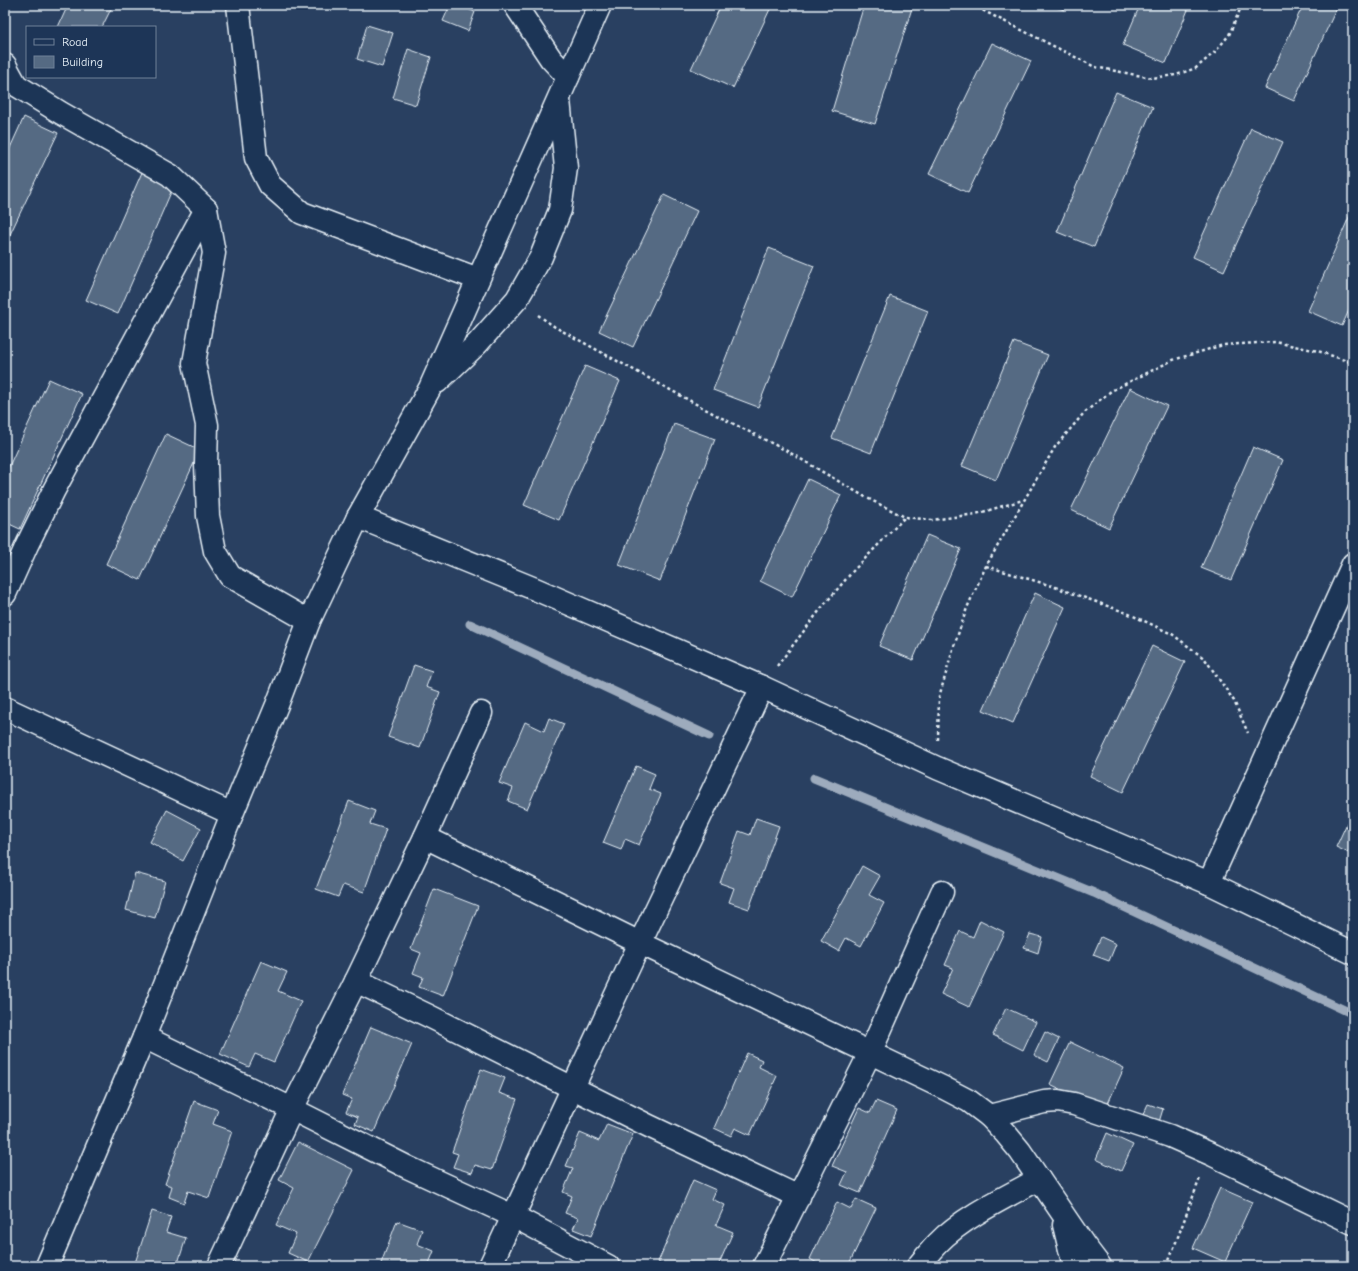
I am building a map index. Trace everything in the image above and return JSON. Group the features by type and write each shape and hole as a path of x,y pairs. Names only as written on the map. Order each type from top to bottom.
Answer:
{"lane":[{"path":"238,5 256,158 270,185 302,213 478,279"},
{"path":"515,5 550,60 568,77"},
{"path":"47,1266 144,1037 232,814 277,706 309,621 358,517 430,388 600,5"},
{"path":"5,65 16,85 170,175 206,209 214,253 194,362 207,425 206,464 208,516 215,551 230,576 309,621"},
{"path":"430,388 477,344 516,299 541,257 560,210 566,168 559,98"},
{"path":"5,594 26,545 54,490 206,209"},
{"path":"358,517 535,588 762,687 937,768 1209,883 1353,953"},
{"path":"1209,883 1353,564"},
{"path":"490,1266 640,943 762,687"},
{"path":"5,708 232,814"},
{"path":"219,1266 292,1109 356,981 425,837 481,713"},
{"path":"425,837 640,943 944,1088 968,1101 989,1116 1020,1151 1100,1266"},
{"path":"764,1266 870,1053 942,892"},
{"path":"356,981 572,1088 799,1197"},
{"path":"144,1037 407,1167 513,1216 608,1266"},
{"path":"989,1116 1044,1102 1058,1101 1074,1104 1170,1136 1213,1155 1353,1223"},
{"path":"918,1266 938,1242 960,1225 1039,1178"},
{"path":"1060,1208 1074,1266"}],"path":[{"path":"972,5 1095,67 1152,78 1176,75 1196,68 1215,52 1229,35 1242,5"},
{"path":"516,299 555,327 718,416 787,451 867,498 905,517 932,520 976,514 1023,500"},
{"path":"937,768 939,697 967,608 986,566 1023,500 1055,447 1084,413 1111,391 1173,360 1223,345 1275,342 1318,351 1353,363"},
{"path":"762,687 823,606 853,571 905,517"},
{"path":"986,566 1052,586 1127,613 1172,634 1205,659 1214,671 1234,701 1263,764"},
{"path":"1167,1266 1202,1172"}],"building":[{"path":"68,5 113,5 102,26 58,26"},
{"path":"450,5 457,5 475,12 468,31 443,21"},
{"path":"721,5 772,5 733,88 691,69"},
{"path":"864,5 913,5 875,124 832,111"},
{"path":"984,5 998,5 996,10"},
{"path":"1049,5 1066,5 1064,10"},
{"path":"1140,5 1190,5 1166,63 1123,45"},
{"path":"1303,5 1338,5 1294,101 1265,88"},
{"path":"367,25 393,33 382,67 357,59"},
{"path":"992,43 1031,61 968,193 929,174"},
{"path":"408,49 431,57 416,105 393,98"},
{"path":"1116,92 1153,107 1094,247 1057,232"},
{"path":"24,117 58,133 5,245 5,159"},
{"path":"1251,128 1283,142 1224,271 1193,257"},
{"path":"143,170 175,183 118,314 86,300"},
{"path":"664,195 697,211 633,347 599,331"},
{"path":"1353,208 1353,301 1342,326 1308,311"},
{"path":"769,248 814,266 758,407 713,390"},
{"path":"890,296 928,311 871,453 832,438"},
{"path":"1014,342 1048,355 996,480 962,466"},
{"path":"585,366 620,381 559,520 524,505"},
{"path":"49,379 82,394 20,529 5,522 5,475"},
{"path":"1130,388 1167,406 1109,528 1071,510"},
{"path":"674,424 715,439 660,581 619,565"},
{"path":"166,434 200,450 140,580 106,564"},
{"path":"1253,447 1283,460 1231,580 1201,568"},
{"path":"808,479 841,495 792,597 760,581"},
{"path":"927,535 961,549 913,660 879,646"},
{"path":"1035,593 1065,607 1013,723 983,710"},
{"path":"1152,646 1185,662 1123,792 1090,776"},
{"path":"414,665 432,671 426,687 440,692 420,748 388,737"},
{"path":"549,718 564,724 527,809 508,801 513,788 499,783 525,722 544,731"},
{"path":"636,766 655,774 649,789 661,794 639,845 625,839 621,850 603,843"},
{"path":"349,801 375,811 370,824 386,829 364,892 343,885 338,897 316,889"},
{"path":"167,810 201,828 183,861 150,842"},
{"path":"1353,810 1353,855 1336,847"},
{"path":"756,818 779,826 749,909 729,902 734,888 720,883 739,831 750,835"},
{"path":"862,866 880,876 869,895 884,903 861,946 846,938 839,951 821,941"},
{"path":"135,873 165,881 155,918 126,910"},
{"path":"434,889 478,906 443,996 419,987 423,977 413,973 421,953 411,949"},
{"path":"980,920 1004,932 969,1007 941,994 953,968 945,965 960,931 973,937"},
{"path":"1030,934 1042,937 1038,953 1024,948"},
{"path":"1101,937 1116,944 1109,961 1093,955"},
{"path":"261,961 287,972 278,991 301,1001 274,1062 255,1054 249,1067 220,1054"},
{"path":"1006,1008 1036,1022 1023,1050 993,1035"},
{"path":"371,1027 412,1044 374,1132 355,1124 358,1117 346,1112 352,1099 342,1095"},
{"path":"1045,1032 1059,1039 1048,1062 1034,1055"},
{"path":"1070,1042 1124,1068 1105,1110 1050,1084"},
{"path":"747,1053 762,1060 759,1067 777,1076 750,1135 735,1128 731,1136 714,1128"},
{"path":"481,1069 505,1078 499,1093 517,1099 492,1170 475,1165 472,1173 453,1167 458,1154 452,1152"},
{"path":"194,1101 218,1110 213,1124 232,1131 209,1198 188,1191 184,1203 169,1197 172,1186 165,1184"},
{"path":"876,1101 897,1110 860,1193 841,1185 847,1172 832,1166 859,1108 870,1113"},
{"path":"1148,1104 1163,1109 1159,1122 1140,1121"},
{"path":"607,1124 633,1134 591,1236 573,1229 578,1218 565,1213 572,1196 563,1192 573,1168 566,1166 580,1133 599,1141"},
{"path":"1107,1133 1133,1145 1121,1171 1096,1159"},
{"path":"298,1142 354,1170 308,1262 288,1253 296,1234 276,1225 294,1188 279,1180"},
{"path":"693,1180 716,1190 712,1199 725,1205 716,1225 733,1232 718,1266 665,1266 658,1262"},
{"path":"1220,1188 1252,1202 1225,1262 1193,1248"},
{"path":"856,1199 876,1208 848,1266 822,1266 810,1259 837,1202 851,1209"},
{"path":"152,1211 171,1217 166,1232 186,1238 177,1266 134,1266"},
{"path":"397,1221 422,1230 417,1244 434,1251 428,1266 380,1266"}],"waterway":[{"path":"470,624 709,736"},
{"path":"814,778 1094,893 1353,1014"}]}
